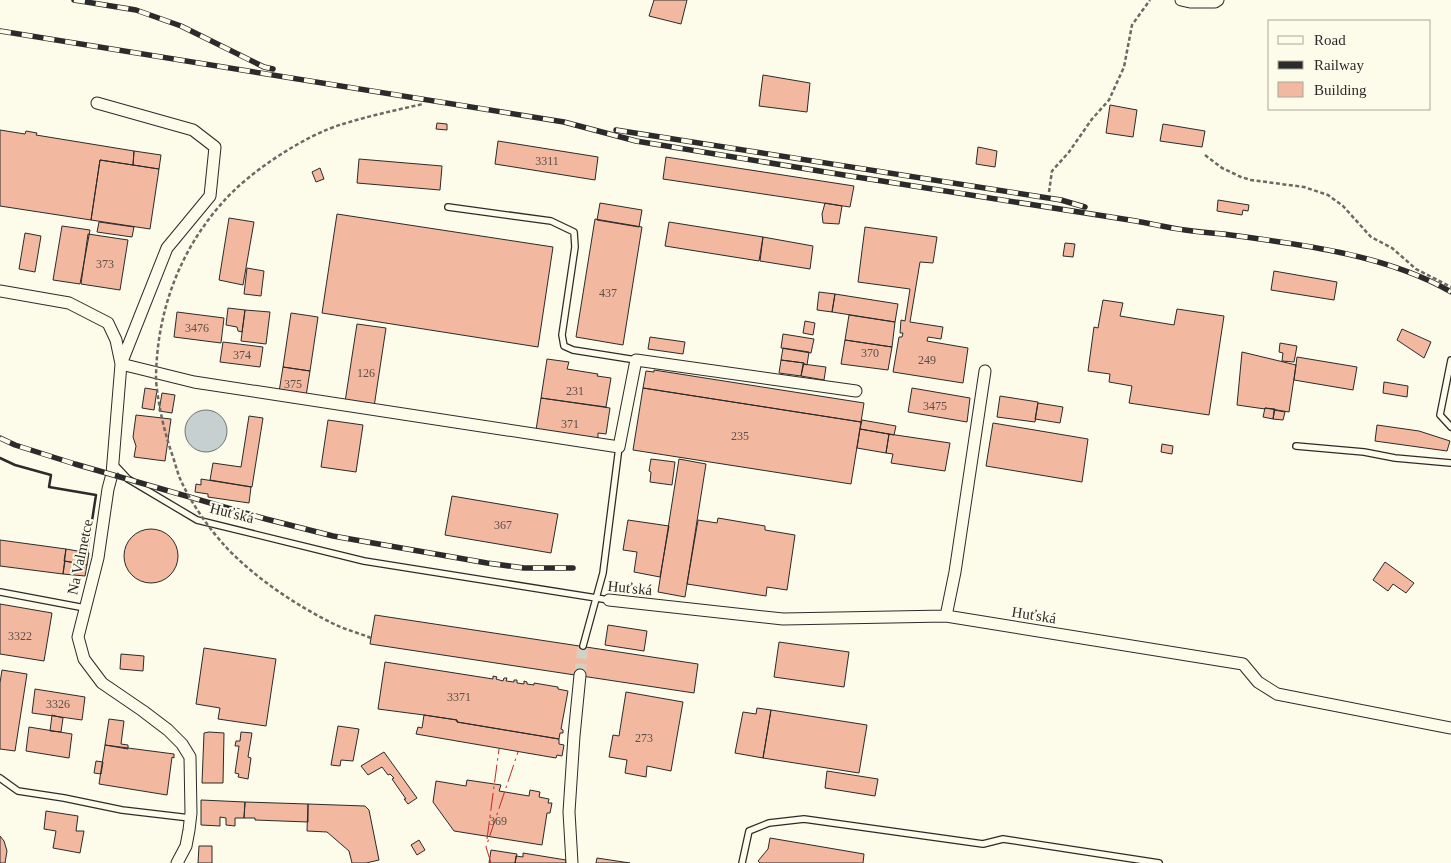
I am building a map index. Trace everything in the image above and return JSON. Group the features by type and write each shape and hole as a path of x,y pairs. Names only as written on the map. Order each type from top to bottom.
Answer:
{"street":[{"path":"1181,0 1215,2 1218,0"},
{"path":"96,103 193,130 216,147 210,196 167,248 121,364 194,382 619,447 636,360 856,391"},
{"name":"Na Valmetce","path":"0,291 69,303 108,323 116,340 121,364 112,474 98,558 78,636 84,659 102,683 168,730 182,744 190,757 189,830 186,846 177,863"},
{"path":"946,616 955,572 985,372"},
{"name":"Huťská","path":"609,600 783,619 946,616 1243,664 1258,682 1277,694 1451,728"},
{"path":"572,863 569,812 580,675"}],"lane":[{"path":"448,207 551,221 574,232 575,247 562,335 564,346 574,350 636,360"},
{"path":"1451,360 1440,415 1451,427"},
{"path":"1296,446 1451,463"},
{"name":"Huťská","path":"584,646 605,564 619,447"},
{"name":"Huťská","path":"113,463 128,479 197,520 364,561 609,600"},
{"path":"0,592 85,608"},
{"path":"0,778 18,791 122,810 190,818"},
{"path":"742,863 749,831 769,824 804,819 983,844 1003,839 1159,863"}],"path":[{"path":"1049,192 1052,171 1109,100 1124,67 1132,25 1150,0"},
{"path":"371,638 336,625 293,602 245,564 226,547 213,531 182,483 162,422 156,378 161,324 168,295 178,269 205,224 223,201 269,162 299,143 342,124 423,104"},
{"path":"1204,154 1222,168 1241,177 1304,187 1328,196 1343,206 1371,237 1392,248 1416,269 1451,287"}],"shaded area":[{"path":"210,410 218,413 224,419 227,431 224,443 218,449 202,452 194,449 188,443 185,427 188,419 194,413"}],"building":[{"path":"654,0 687,0 681,24 649,16"},
{"path":"763,75 810,83 807,112 759,106"},
{"path":"1110,105 1137,110 1133,137 1106,133"},
{"path":"437,123 447,124 447,130 436,129"},
{"path":"1163,124 1205,131 1202,147 1160,141"},
{"path":"0,130 25,134 26,131 37,133 36,135 134,151 133,165 100,160 91,220 0,206"},
{"path":"498,141 598,157 595,180 495,164"},
{"path":"978,147 997,151 995,167 976,164"},
{"path":"134,151 161,155 159,169 133,165"},
{"path":"666,157 854,186 850,207 663,179"},
{"path":"359,159 442,166 440,190 357,183"},
{"path":"100,160 159,169 150,229 91,220"},
{"path":"320,168 324,179 316,182 312,172"},
{"path":"1218,200 1249,205 1248,211 1243,210 1242,215 1217,211"},
{"path":"600,203 642,210 639,227 597,220"},
{"path":"825,203 842,206 839,224 823,223 822,214"},
{"path":"337,214 553,247 538,347 322,313"},
{"path":"229,218 254,222 243,285 219,280"},
{"path":"595,219 642,227 623,345 576,337"},
{"path":"99,222 134,227 132,237 97,232"},
{"path":"669,222 763,237 759,261 665,246"},
{"path":"62,226 90,230 80,284 53,280"},
{"path":"865,227 937,237 933,263 920,262 910,322 943,327 941,339 928,337 927,341 968,348 963,383 893,372 899,337 902,337 903,333 900,333 901,320 905,321 910,289 858,282"},
{"path":"25,233 41,236 35,272 19,269"},
{"path":"88,234 128,240 120,290 81,284"},
{"path":"763,237 813,246 810,269 760,261"},
{"path":"1065,243 1075,244 1073,257 1063,256"},
{"path":"247,268 264,271 261,296 244,294"},
{"path":"1274,271 1337,282 1334,300 1271,290"},
{"path":"819,292 835,294 832,312 817,310"},
{"path":"835,294 898,304 895,322 832,312"},
{"path":"1103,300 1123,303 1120,316 1174,325 1177,309 1224,316 1209,415 1129,403 1132,386 1109,382 1110,374 1088,371 1094,327 1098,328"},
{"path":"228,308 245,310 242,332 238,331 237,327 226,325"},
{"path":"245,310 270,312 266,344 241,341"},
{"path":"177,312 224,318 221,343 174,337"},
{"path":"291,313 318,317 310,371 283,367"},
{"path":"849,315 895,322 892,347 845,340"},
{"path":"805,321 815,323 813,335 803,333"},
{"path":"357,324 386,328 374,407 345,402"},
{"path":"1402,329 1431,342 1424,358 1397,340"},
{"path":"783,334 814,339 811,353 781,348"},
{"path":"650,337 685,342 683,354 648,349"},
{"path":"845,340 892,347 888,370 841,364"},
{"path":"223,342 263,347 260,367 220,362"},
{"path":"1280,343 1297,346 1294,362 1282,361 1283,353 1279,352"},
{"path":"783,348 809,352 807,365 781,360"},
{"path":"1242,352 1296,365 1289,412 1237,405"},
{"path":"1297,357 1357,367 1353,390 1294,380"},
{"path":"547,359 569,362 567,369 611,378 606,407 541,398"},
{"path":"781,360 804,363 801,376 779,373"},
{"path":"803,364 826,367 824,380 801,376"},
{"path":"283,367 310,371 306,396 279,392"},
{"path":"654,370 864,403 861,422 643,388 646,371 654,372"},
{"path":"1384,382 1408,386 1407,397 1383,393"},
{"path":"145,388 157,390 154,410 142,408"},
{"path":"643,388 861,422 851,484 633,450"},
{"path":"912,388 970,398 967,422 908,412"},
{"path":"162,393 175,395 172,413 159,411"},
{"path":"1000,396 1038,402 1035,422 997,417"},
{"path":"541,398 610,408 606,434 598,433 598,440 536,430"},
{"path":"1038,403 1063,407 1060,423 1035,419"},
{"path":"1265,408 1275,409 1273,419 1263,417"},
{"path":"1274,410 1285,412 1283,420 1273,419"},
{"path":"136,415 171,419 165,461 134,457 136,446 133,437"},
{"path":"249,416 263,418 252,487 210,480 213,463 241,467"},
{"path":"328,420 363,425 356,472 321,467"},
{"path":"862,420 896,426 894,435 860,429"},
{"path":"993,423 1088,439 1082,482 986,466"},
{"path":"1377,425 1419,431 1450,441 1447,451 1375,441"},
{"path":"860,429 889,434 886,453 857,448"},
{"path":"889,434 950,443 945,471 891,463 893,454 886,453"},
{"path":"1162,444 1173,446 1172,454 1161,452"},
{"path":"651,459 675,462 672,485 650,482"},
{"path":"679,459 706,464 685,597 658,592"},
{"path":"201,479 251,487 249,503 208,497 208,494 195,492 196,484 201,485"},
{"path":"452,496 558,514 551,553 445,535"},
{"path":"718,518 765,526 765,530 795,535 787,590 767,587 766,596 687,584 698,520 717,523"},
{"path":"628,520 669,526 660,577 634,572 637,552 623,550"},
{"path":"146,529 156,529 166,533 174,541 178,556 174,571 166,579 156,583 146,583 136,579 128,571 124,561 124,551 128,541 136,533"},
{"path":"0,540 66,549 63,574 0,566"},
{"path":"66,549 89,553 87,565 64,561"},
{"path":"65,561 87,565 85,576 63,574"},
{"path":"1385,562 1414,583 1406,593 1393,584 1388,591 1373,580"},
{"path":"0,604 52,613 44,661 0,654"},
{"path":"375,615 698,664 694,693 370,644"},
{"path":"608,625 647,631 644,651 605,645"},
{"path":"779,642 849,652 844,687 774,677"},
{"path":"204,648 276,659 266,726 218,719 220,708 196,704"},
{"path":"121,654 144,656 143,671 120,669"},
{"path":"385,662 493,679 493,676 503,681 504,678 507,678 506,681 514,682 514,680 517,680 517,683 524,684 524,681 527,684 534,685 534,683 558,687 558,689 568,691 561,729 563,733 560,733 559,739 457,722 457,720 378,709"},
{"path":"2,670 27,674 15,751 0,749 0,683"},
{"path":"35,689 85,697 82,720 32,713"},
{"path":"626,692 683,702 671,771 647,766 646,777 625,773 627,760 609,757 613,735 619,736"},
{"path":"757,708 771,710 763,758 735,753 743,712 756,714"},
{"path":"771,710 867,725 859,773 763,758"},
{"path":"52,715 63,718 61,732 50,731"},
{"path":"424,715 559,739 559,744 564,745 562,756 557,755 556,758 416,734 418,727 422,728"},
{"path":"109,719 124,721 121,744 128,745 128,749 105,745"},
{"path":"338,726 359,729 353,761 341,760 340,766 331,765"},
{"path":"29,727 72,734 69,758 26,751"},
{"path":"241,732 252,733 248,757 251,758 248,779 238,777 239,774 235,773 239,746 235,746 236,741 240,741"},
{"path":"204,733 224,733 223,783 202,783"},
{"path":"105,745 174,754 167,795 99,784"},
{"path":"384,752 417,798 408,804 392,779 394,778 390,774 388,775 382,767 368,775 361,766"},
{"path":"96,761 103,762 101,774 94,773"},
{"path":"827,771 878,779 875,796 825,788"},
{"path":"467,780 501,785 499,791 529,796 530,790 540,792 539,797 549,799 548,803 552,803 550,813 547,813 542,845 454,831 433,802 436,781 466,786"},
{"path":"201,800 245,802 244,818 235,818 235,826 226,825 226,818 220,817 220,826 201,825"},
{"path":"245,802 308,804 308,822 244,818"},
{"path":"308,804 365,806 369,810 379,860 366,863 352,863 349,851 327,832 307,831"},
{"path":"46,811 78,816 76,831 84,831 80,853 53,848 56,831 44,829"},
{"path":"0,836 4,841 7,851 5,863 0,863"},
{"path":"770,838 864,854 863,863 760,863 758,861 768,849"},
{"path":"419,840 425,850 417,855 411,845"},
{"path":"199,846 212,846 212,863 198,863"},
{"path":"491,850 517,854 515,863 489,863"},
{"path":"523,853 566,860 566,863 515,863 516,856 523,857"},
{"path":"597,858 630,863 596,863"}],"tunnel":[{"path":"580,675 583,646"}],"railway":[{"path":"74,0 136,10 181,26 264,67 273,69"},
{"path":"0,31 564,122 636,141 1179,229 1281,242 1340,252 1398,268 1426,279 1451,292"},
{"path":"616,130 1061,200 1085,207"},
{"path":"0,438 15,445 75,464 266,519 333,536 524,568 573,568"}],"wall":[{"path":"0,458 15,465 51,475 49,487 96,495 87,553"}],"power":[{"path":"487,839 499,749"},
{"path":"491,863 486,847 518,752"}]}
